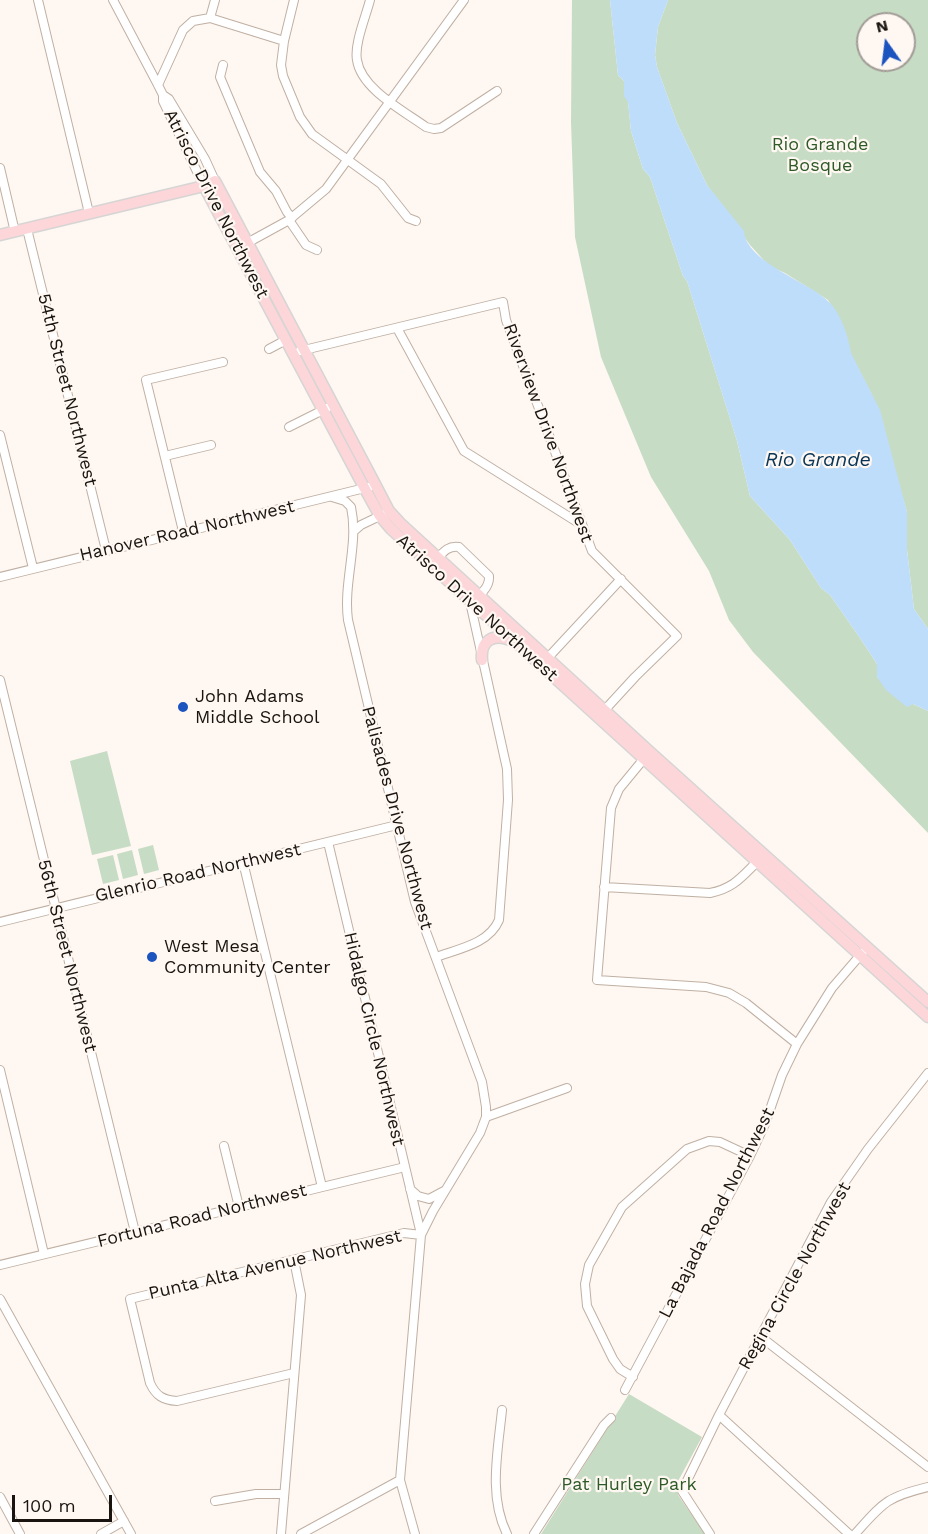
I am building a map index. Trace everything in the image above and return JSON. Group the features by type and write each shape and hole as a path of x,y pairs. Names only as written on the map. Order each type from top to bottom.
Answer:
{"main road":[{"path":"0,235 215,182"},
{"name":"Atrisco Drive Northwest","path":"215,182 286,340 299,351"},
{"name":"Atrisco Drive Northwest","path":"204,186 243,246 385,513 391,529 434,563 864,951 928,1002"},
{"name":"Atrisco Drive Northwest","path":"474,599 512,641 544,662"},
{"path":"482,660 482,648 491,638 499,637 512,641"},
{"name":"Atrisco Drive Northwest","path":"864,951 928,1017"}],"street":[{"path":"38,0 89,213"},
{"name":"Atrisco Drive Northwest","path":"113,0 163,94 170,99 205,159 215,182"},
{"path":"210,18 215,0"},
{"path":"294,0 281,54 283,76 300,117 312,134 381,184 408,218 416,221"},
{"path":"370,0 362,27 357,60 365,81 426,127 441,128 497,91"},
{"path":"243,246 291,219 326,189 464,0"},
{"path":"158,85 187,26 193,21 210,18 284,41"},
{"path":"223,64 220,77 260,172 276,191 306,245 317,249"},
{"name":"Atrisco Drive Northwest","path":"163,94 163,101 204,186"},
{"name":"54th Street Northwest","path":"0,168 21,230 106,550"},
{"name":"Riverview Drive Northwest","path":"398,328 503,302 506,320 592,551 677,636 635,676 601,714"},
{"path":"299,351 398,328 464,451 582,525"},
{"path":"269,349 286,340"},
{"path":"183,531 146,380 223,362"},
{"path":"290,428 328,408"},
{"path":"0,435 33,568"},
{"path":"165,456 211,445"},
{"name":"Hanover Road Northwest","path":"0,578 183,531 370,487"},
{"path":"332,497 345,501 351,507 354,531"},
{"path":"354,531 385,513"},
{"name":"Palisades Drive Northwest","path":"354,531 346,592 348,620 415,902 485,1095 486,1117 473,1148 421,1235 400,1480"},
{"path":"434,563 450,547 463,549 489,576 488,585 474,599 482,660 504,751 508,778 500,915 495,928 483,939 436,957"},
{"path":"544,662 621,579"},
{"name":"56th Street Northwest","path":"0,680 135,1232"},
{"path":"646,756 619,789 611,808 597,980 706,987 729,993 747,1003 796,1044"},
{"name":"Glenrio Road Northwest","path":"0,922 397,825"},
{"name":"Hidalgo Circle Northwest","path":"328,842 421,1235"},
{"path":"604,887 710,893 723,891 736,884 761,858"},
{"path":"243,862 322,1187"},
{"name":"La Bajada Road Northwest","path":"625,1390 750,1156 796,1044 832,988 864,951"},
{"path":"0,1070 44,1254"},
{"name":"Regina Circle Northwest","path":"710,1534 682,1491 719,1415 831,1202 868,1149 928,1073"},
{"path":"486,1117 567,1088"},
{"path":"633,1377 620,1369 613,1359 587,1306 585,1284 589,1265 622,1207 687,1149 709,1141 720,1142 750,1156"},
{"path":"224,1146 239,1207"},
{"name":"Fortuna Road Northwest","path":"0,1265 405,1167"},
{"path":"410,1189 418,1196 429,1198 447,1190"},
{"name":"Punta Alta Avenue Northwest","path":"294,1372 177,1401 160,1398 150,1383 130,1299 404,1233 421,1235"},
{"path":"281,1534 301,1295 294,1260"},
{"path":"0,1299 131,1534"},
{"path":"761,1337 928,1467"},
{"path":"502,1410 495,1485 497,1501 507,1534"},
{"path":"719,1415 849,1534"},
{"path":"534,1534 604,1425 611,1418"},
{"path":"301,1534 400,1480 415,1534"},
{"path":"855,1534 891,1498 928,1487"},
{"path":"215,1501 256,1494 284,1494"},
{"path":"0,1497 20,1534"},
{"path":"101,1534 124,1521"}],"green space":[{"path":"572,0 610,0 618,75 624,81 624,95 628,101 631,131 643,169 650,177 683,276 687,281 737,441 750,496 790,540 821,588 830,595 877,664 877,677 913,704 928,711 928,833 753,652 729,620 709,571 651,477 601,357 575,237 571,122"},
{"name":"Rio Grande Bosque","path":"668,0 928,0 928,629 914,609 907,550 907,512 871,393 850,353 841,322 828,300 785,273 769,266 750,245 707,185 677,123 655,55 658,27"},
{"path":"107,751 131,846 92,855 70,761"},
{"path":"153,845 159,870 144,874 138,849"},
{"path":"132,850 138,875 123,879 117,854"},
{"path":"113,855 119,880 103,884 97,859"},
{"name":"Pat Hurley Park","path":"629,1394 702,1437 677,1483 678,1495 705,1534 541,1534"}],"water":[{"name":"Rio Grande","path":"610,0 668,0 658,27 655,55 657,67 677,123 707,185 744,231 747,242 756,253 821,295 834,308 841,320 851,353 880,410 907,512 907,550 914,609 928,629 928,711 913,704 907,707 886,690 877,677 877,664 830,595 821,588 790,540 750,496 737,441 687,281 683,276 650,177 643,169 631,131 628,102 624,96 624,81 618,75"}],"place":[{"name":"John Adams Middle School","path":"183,707"},
{"name":"West Mesa Community Center","path":"152,957"}]}
